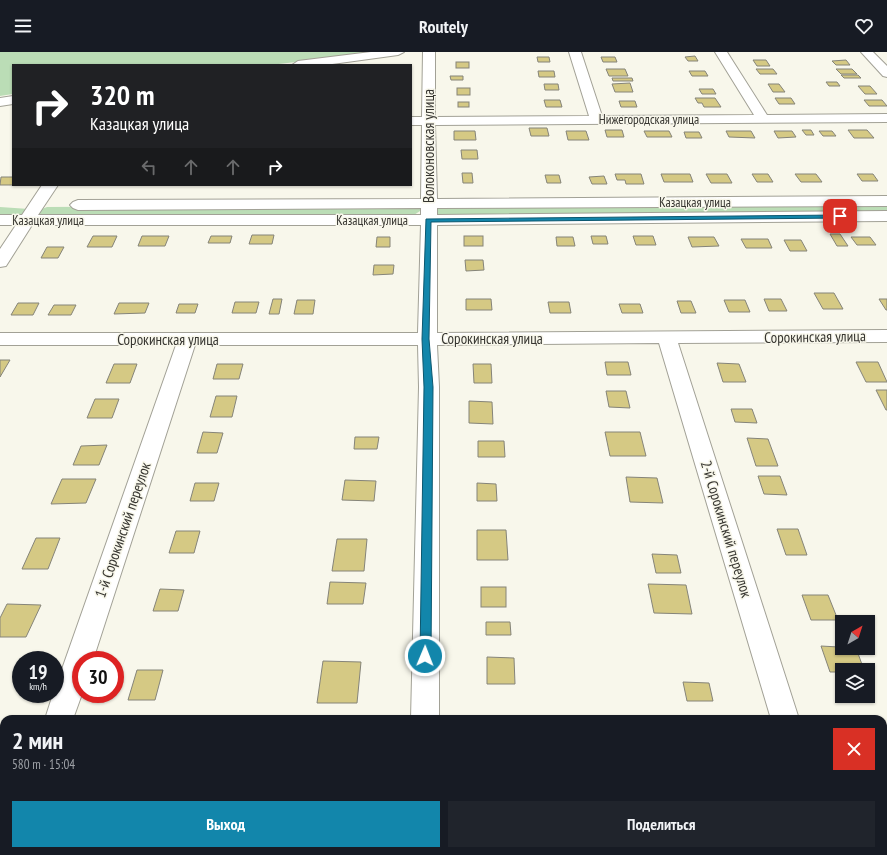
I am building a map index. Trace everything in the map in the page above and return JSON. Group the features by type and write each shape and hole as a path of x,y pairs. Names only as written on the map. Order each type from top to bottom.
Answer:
{"street":[{"path":"306,64 398,52"},
{"name":"Волоконовская улица","path":"425,715 429,387 426,339 428,211 419,121 429,52"},
{"path":"575,52 598,120"},
{"path":"721,52 763,118"},
{"path":"866,52 887,73"},
{"path":"0,102 12,100"},
{"name":"Нижегородская улица","path":"419,121 887,118"},
{"path":"0,262 39,208 50,186"},
{"name":"Казацкая улица","path":"39,208 428,211 887,201"},
{"name":"Казацкая улица","path":"0,220 39,208 887,216"},
{"name":"Сорокинская улица","path":"0,339 187,340 887,336"},
{"name":"2-й Сорокинский переулок","path":"667,338 784,715"},
{"name":"1-й Сорокинский переулок","path":"60,715 187,340"}],"green space":[{"path":"0,52 382,52 279,64 12,64 12,94 0,96"},
{"path":"887,202 887,213 445,216 437,214 435,208"},
{"path":"422,206 423,209 414,215 403,216 37,215 42,209 47,207"},
{"path":"0,207 29,209 23,215 0,217"}],"building":[{"path":"695,56 698,61 688,61 685,57"},
{"path":"537,57 549,57 550,62 538,62"},
{"path":"601,57 615,57 617,62 603,62"},
{"path":"753,60 766,60 770,66 757,66"},
{"path":"846,60 850,65 836,65 832,61"},
{"path":"456,62 469,62 469,68 456,68"},
{"path":"606,69 625,69 628,76 609,76"},
{"path":"756,69 773,69 777,74 760,74"},
{"path":"836,69 852,69 857,74 841,74"},
{"path":"538,71 554,71 555,77 539,77"},
{"path":"689,71 705,71 708,76 692,76"},
{"path":"841,75 858,75 861,78 844,78"},
{"path":"450,76 463,76 463,80 451,80"},
{"path":"612,78 632,78 633,81 613,81"},
{"path":"826,82 837,82 840,86 829,86"},
{"path":"630,83 633,92 615,92 612,84"},
{"path":"544,84 558,84 559,90 545,90"},
{"path":"768,84 779,84 785,92 773,92"},
{"path":"858,86 870,86 877,94 865,94"},
{"path":"457,88 470,88 470,95 457,95"},
{"path":"699,89 713,89 716,94 702,94"},
{"path":"695,98 715,98 721,107 704,107 702,103 698,103"},
{"path":"775,98 791,98 795,104 779,104"},
{"path":"544,100 560,100 562,107 546,107"},
{"path":"864,100 882,100 887,106 869,106"},
{"path":"619,101 635,101 637,107 621,107"},
{"path":"458,102 469,102 469,107 458,107"},
{"path":"529,128 547,128 549,136 531,136"},
{"path":"605,130 622,130 624,137 607,137"},
{"path":"802,130 811,130 814,135 806,135"},
{"path":"848,130 867,130 874,138 854,138"},
{"path":"454,131 475,131 476,140 454,140"},
{"path":"566,131 586,131 589,140 568,140"},
{"path":"644,131 669,131 672,137 647,137"},
{"path":"726,131 751,131 755,138 729,137"},
{"path":"774,131 792,131 796,137 778,138"},
{"path":"819,131 832,131 836,136 823,136"},
{"path":"684,132 699,132 702,138 686,138"},
{"path":"461,150 477,150 478,159 462,159"},
{"path":"462,173 472,173 473,183 463,183"},
{"path":"615,174 641,174 644,184 626,184 625,180 617,180"},
{"path":"661,174 690,174 693,182 664,182"},
{"path":"706,174 727,174 732,183 711,183"},
{"path":"752,174 768,174 773,182 757,182"},
{"path":"795,174 816,174 822,182 801,182"},
{"path":"857,174 873,174 878,181 862,181"},
{"path":"545,175 559,175 561,183 547,183"},
{"path":"604,176 607,184 592,184 589,177"},
{"path":"1,177 12,177 12,185 0,185"},
{"path":"830,234 840,234 848,246 837,246"},
{"path":"252,235 274,235 272,244 249,244"},
{"path":"93,236 117,236 112,247 87,247"},
{"path":"142,236 169,236 165,246 138,246"},
{"path":"211,236 232,236 230,243 208,243"},
{"path":"464,236 483,236 483,246 464,246"},
{"path":"591,236 606,236 608,244 593,244"},
{"path":"633,236 653,236 656,245 636,245"},
{"path":"377,237 390,237 390,247 376,247"},
{"path":"556,237 573,237 575,246 557,246"},
{"path":"688,237 714,237 719,246 692,247"},
{"path":"851,237 870,237 876,245 857,245"},
{"path":"741,239 768,239 772,248 746,248"},
{"path":"784,240 801,240 807,251 790,251"},
{"path":"47,247 64,247 58,258 41,258"},
{"path":"465,260 483,260 484,270 466,271"},
{"path":"374,265 394,265 393,274 373,275"},
{"path":"814,293 834,293 843,309 823,309"},
{"path":"273,299 282,299 279,314 269,314"},
{"path":"466,299 491,299 492,310 466,310"},
{"path":"764,299 781,299 787,311 769,311"},
{"path":"879,299 887,299 887,310 886,310"},
{"path":"297,300 315,300 313,314 294,314"},
{"path":"724,300 745,300 750,312 729,312"},
{"path":"677,301 691,301 696,313 681,313"},
{"path":"235,302 259,302 256,313 232,313"},
{"path":"548,302 569,302 571,313 550,313"},
{"path":"18,303 39,303 33,315 11,315"},
{"path":"119,303 149,303 145,313 114,314"},
{"path":"179,304 198,304 195,313 176,313"},
{"path":"619,304 640,304 643,313 622,313"},
{"path":"54,305 76,305 71,315 48,315"},
{"path":"0,360 10,360 0,377"},
{"path":"605,362 628,362 631,375 607,375"},
{"path":"856,362 878,362 887,382 866,382"},
{"path":"717,363 739,364 746,382 723,382"},
{"path":"114,364 137,364 130,383 106,383"},
{"path":"217,364 243,364 239,379 213,379"},
{"path":"473,364 491,364 492,383 474,383"},
{"path":"876,390 887,390 887,410 886,410"},
{"path":"606,391 626,391 630,408 609,407"},
{"path":"216,396 237,396 232,417 210,417"},
{"path":"95,399 119,399 112,418 87,418"},
{"path":"469,401 492,402 493,424 469,423"},
{"path":"731,409 752,409 757,423 735,422"},
{"path":"203,432 223,433 217,453 197,453"},
{"path":"605,432 640,432 646,456 610,456"},
{"path":"355,437 379,437 377,449 354,449"},
{"path":"747,438 768,439 778,466 756,466"},
{"path":"478,441 504,441 505,457 478,457"},
{"path":"107,445 99,465 73,465 81,446"},
{"path":"758,476 780,476 787,495 764,494"},
{"path":"626,477 657,478 663,503 630,502"},
{"path":"62,479 96,479 86,503 51,504"},
{"path":"345,480 376,481 374,501 342,500"},
{"path":"195,483 219,483 214,501 190,501"},
{"path":"477,483 496,484 497,501 477,501"},
{"path":"777,529 798,529 807,555 786,555"},
{"path":"477,530 506,530 508,560 477,560"},
{"path":"176,531 200,531 194,553 169,553"},
{"path":"36,538 60,538 48,569 22,569"},
{"path":"337,539 367,539 364,571 332,571"},
{"path":"652,554 677,555 681,573 656,573"},
{"path":"330,582 366,583 363,604 327,604"},
{"path":"648,584 686,585 692,614 654,613"},
{"path":"481,587 506,587 506,607 481,607"},
{"path":"160,589 184,590 178,611 153,611"},
{"path":"802,595 828,595 836,615 835,620 811,620"},
{"path":"7,604 41,605 26,637 0,637 0,618"},
{"path":"486,622 510,622 511,635 486,635"},
{"path":"821,646 835,647 835,655 859,655 861,663 835,663 835,672 830,672"},
{"path":"487,657 514,658 515,684 487,684"},
{"path":"323,661 361,662 357,703 317,703"},
{"path":"137,670 163,670 155,700 128,700"},
{"path":"683,682 709,683 713,701 687,701"}],"route":[{"path":"425,656 429,387 426,339 428,220 840,216"}]}
